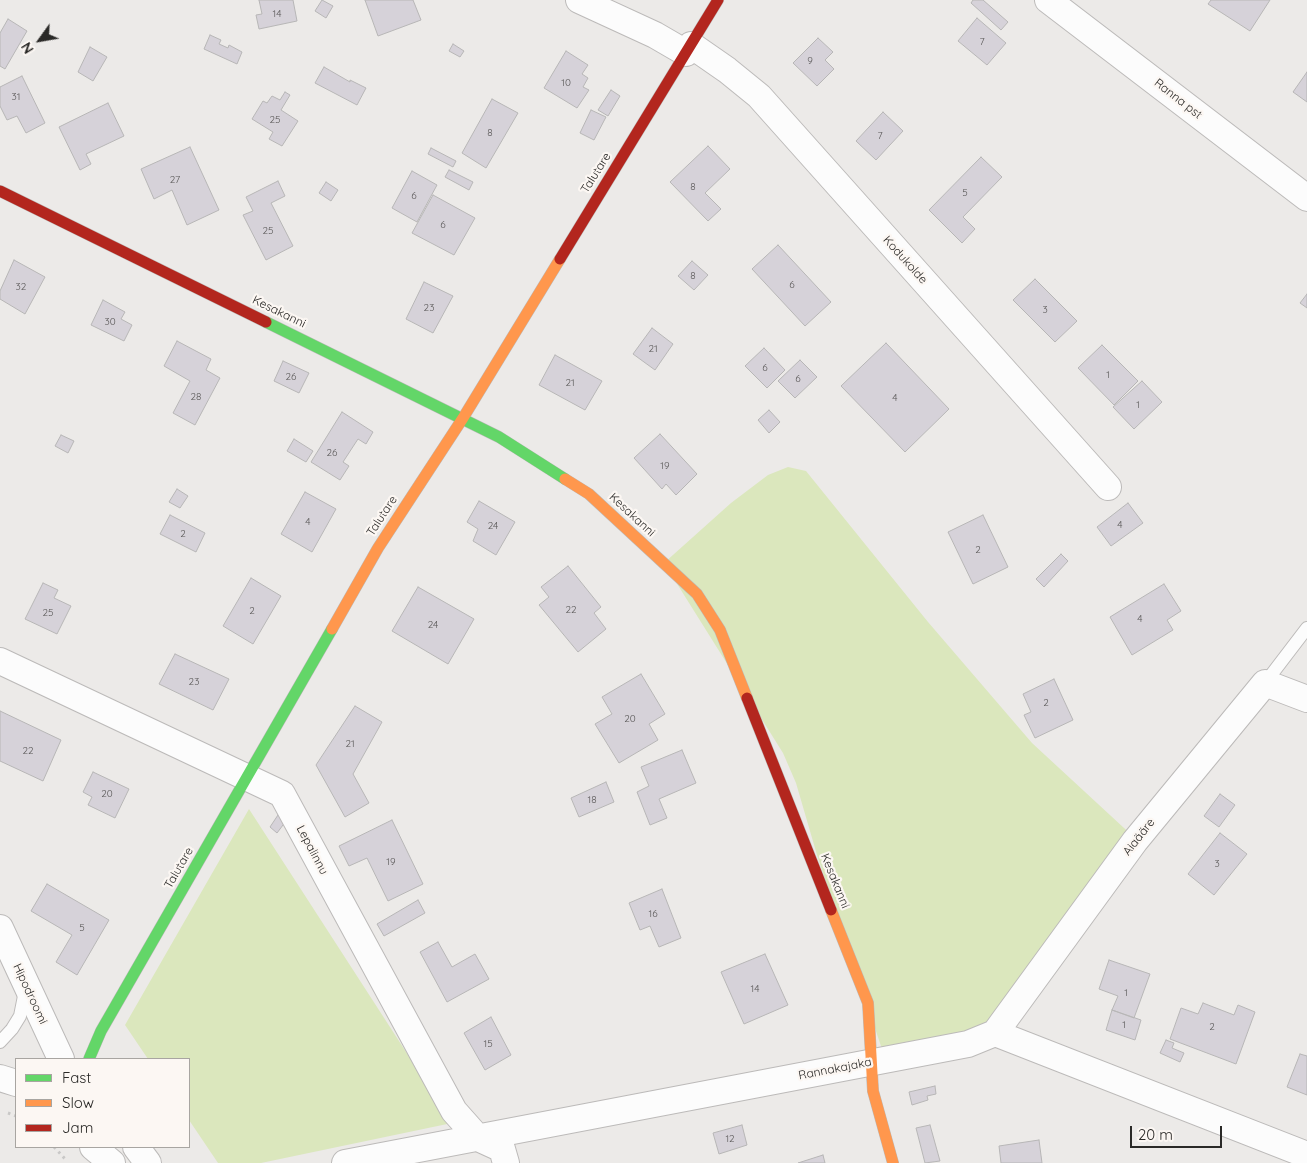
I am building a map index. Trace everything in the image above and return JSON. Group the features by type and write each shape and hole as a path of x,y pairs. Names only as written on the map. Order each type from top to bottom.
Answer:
{"street":[{"name":"Kodukolde","path":"579,0 689,49 727,70 759,96 1108,487"},
{"name":"Talutare","path":"89,1058 102,1031 378,548 463,418 718,0"},
{"name":"Ranna pst","path":"1048,0 1307,198"},
{"name":"Kesakanni","path":"0,191 499,437 589,494 697,594 720,630 868,1003 872,1091 893,1163"},
{"name":"Lepalinnu","path":"0,661 282,794 454,1111 478,1138 502,1149 506,1163"},
{"path":"1265,683 1307,699"},
{"name":"Aiaääre","path":"995,1033 1135,841 1265,683"},
{"name":"Hipodroomi","path":"0,928 61,1058"},
{"name":"Rannakajaka","path":"345,1163 968,1044 995,1033"},
{"path":"995,1033 1307,1155"},
{"path":"0,1078 15,1083"},
{"path":"94,1148 112,1163"},
{"path":"137,1148 148,1163"}],"lane":[{"path":"1265,683 1307,628"},
{"path":"0,1042 12,1029 20,1016 26,984"}],"path":[{"path":"55,1148 69,1163"}],"green space":[{"path":"788,467 806,471 928,622 1032,743 1137,840 990,1037 886,1061 817,855 796,783 783,753 664,563 731,503 768,475"},
{"path":"249,809 452,1123 261,1163 218,1163 190,1121 190,1058 147,1058 125,1025"}],"building":[{"path":"259,0 293,0 297,21 259,29 256,15 262,14"},
{"path":"322,0 333,6 326,18 315,11"},
{"path":"365,0 413,0 421,20 378,36"},
{"path":"973,0 983,0 1008,22 1001,30 971,3"},
{"path":"1211,0 1270,0 1250,31 1208,4"},
{"path":"977,18 1006,43 987,65 958,41"},
{"path":"8,19 27,31 5,69 0,66 0,33"},
{"path":"210,35 221,40 219,44 228,48 229,45 242,52 237,64 204,49"},
{"path":"818,38 833,52 825,60 834,69 817,86 793,63"},
{"path":"453,44 464,51 460,57 449,51"},
{"path":"90,47 107,57 93,81 78,72"},
{"path":"566,51 588,65 582,74 588,78 583,87 589,90 577,108 544,88"},
{"path":"324,67 350,82 350,80 366,88 357,105 315,83"},
{"path":"1307,72 1307,102 1293,92"},
{"path":"22,76 45,123 26,133 17,116 7,120 0,106 0,87"},
{"path":"611,90 620,96 608,116 598,110"},
{"path":"285,92 290,95 281,110 298,121 282,146 269,139 273,132 252,119 263,101 267,103 272,96 280,100"},
{"path":"492,99 518,113 486,168 462,153"},
{"path":"108,103 124,136 86,154 91,164 80,170 59,127"},
{"path":"591,110 606,117 594,140 580,133"},
{"path":"883,112 903,131 876,160 856,141"},
{"path":"708,146 730,169 705,193 721,209 708,221 670,182"},
{"path":"190,147 219,210 187,225 172,190 154,199 141,169"},
{"path":"431,148 456,161 453,167 428,154"},
{"path":"981,157 1002,177 963,217 975,229 962,243 929,210"},
{"path":"449,170 473,182 469,190 445,177"},
{"path":"412,171 437,185 417,222 392,208"},
{"path":"278,181 285,196 271,203 293,246 266,260 243,215 253,211 246,197"},
{"path":"326,182 338,190 331,201 319,193"},
{"path":"433,195 475,218 454,255 412,233"},
{"path":"778,245 831,302 805,326 752,269"},
{"path":"14,260 45,277 25,314 0,299 0,291"},
{"path":"692,261 708,275 694,290 678,276"},
{"path":"1035,279 1077,321 1055,342 1013,300"},
{"path":"424,282 453,296 433,333 406,319"},
{"path":"1307,294 1307,308 1300,303"},
{"path":"103,300 125,312 121,319 132,325 124,341 91,325"},
{"path":"652,328 673,344 655,370 633,354"},
{"path":"177,341 211,359 206,370 220,378 195,425 173,413 190,381 164,366"},
{"path":"886,343 949,409 905,452 841,386"},
{"path":"1102,345 1138,381 1114,405 1078,368"},
{"path":"764,348 785,370 767,388 745,366"},
{"path":"555,355 602,381 585,410 539,385"},
{"path":"800,360 817,377 795,398 778,381"},
{"path":"283,361 309,373 299,393 274,381"},
{"path":"1142,381 1162,402 1134,429 1113,407"},
{"path":"769,410 780,422 769,433 758,420"},
{"path":"342,412 373,432 366,444 358,439 343,462 349,466 340,480 311,462"},
{"path":"660,434 697,474 676,495 666,484 662,489 634,458"},
{"path":"61,435 74,441 68,453 55,446"},
{"path":"294,439 313,451 306,462 287,451"},
{"path":"177,489 188,496 180,508 169,502"},
{"path":"305,492 336,509 312,552 281,534"},
{"path":"479,501 515,522 496,555 473,541 478,529 467,522"},
{"path":"1128,503 1143,523 1111,546 1097,527"},
{"path":"170,515 205,533 196,552 160,534"},
{"path":"983,515 1008,567 973,584 948,532"},
{"path":"1061,554 1068,561 1044,587 1036,579"},
{"path":"568,566 601,607 594,613 606,629 578,652 539,605 549,597 541,587"},
{"path":"251,578 281,596 253,644 223,626"},
{"path":"43,583 58,590 54,598 71,606 57,634 25,619"},
{"path":"1164,584 1181,611 1167,620 1173,630 1132,655 1110,617"},
{"path":"418,587 474,619 448,664 392,631"},
{"path":"175,654 229,679 213,710 159,684"},
{"path":"641,674 665,714 649,724 658,740 619,763 595,724 612,714 602,697"},
{"path":"1054,679 1073,720 1035,738 1024,715 1031,712 1023,694"},
{"path":"355,706 382,722 353,774 369,803 345,817 316,765"},
{"path":"0,711 61,740 43,781 0,761"},
{"path":"682,750 696,783 659,799 667,818 650,825 637,792 649,786 641,767"},
{"path":"93,772 129,789 115,818 88,805 92,797 83,792"},
{"path":"606,782 614,802 579,817 571,798"},
{"path":"1220,794 1235,805 1219,827 1204,816"},
{"path":"278,815 286,821 277,833 270,827"},
{"path":"392,820 423,884 388,901 367,858 349,866 339,846"},
{"path":"1220,833 1247,854 1214,895 1188,874"},
{"path":"47,884 109,920 77,975 56,962 72,935 31,911"},
{"path":"662,889 681,938 659,947 650,926 640,930 629,903"},
{"path":"418,900 425,913 384,936 377,924"},
{"path":"438,942 452,967 475,954 489,979 447,1002 420,952"},
{"path":"765,954 788,1005 744,1024 721,972"},
{"path":"1109,960 1150,974 1134,1018 1112,1010 1118,996 1099,989"},
{"path":"1203,1003 1234,1015 1238,1005 1255,1012 1236,1064 1170,1039 1181,1008 1198,1014"},
{"path":"1112,1010 1141,1020 1135,1040 1106,1030"},
{"path":"491,1017 511,1055 485,1070 464,1033"},
{"path":"1166,1040 1174,1043 1172,1048 1184,1053 1180,1062 1160,1053"},
{"path":"1300,1054 1307,1056 1307,1095 1287,1087"},
{"path":"935,1086 936,1094 927,1096 928,1100 912,1105 909,1092"},
{"path":"742,1125 747,1145 719,1154 713,1133"},
{"path":"930,1125 940,1161 925,1163 916,1128"},
{"path":"1039,1140 1042,1163 1001,1163 999,1146"},
{"path":"823,1155 825,1163 798,1163"}],"traffic: fast":[{"path":"266,322 499,437 565,479"},
{"path":"89,1058 101,1031 332,629"}],"traffic: slow":[{"path":"332,629 378,548 463,418 560,259"},
{"path":"565,479 589,494 697,594 720,630 747,698"},
{"path":"831,910 868,1003 873,1091 893,1163"}],"traffic: jam":[{"path":"560,259 718,0"},
{"path":"0,191 266,322"},
{"path":"747,698 831,910"}]}
